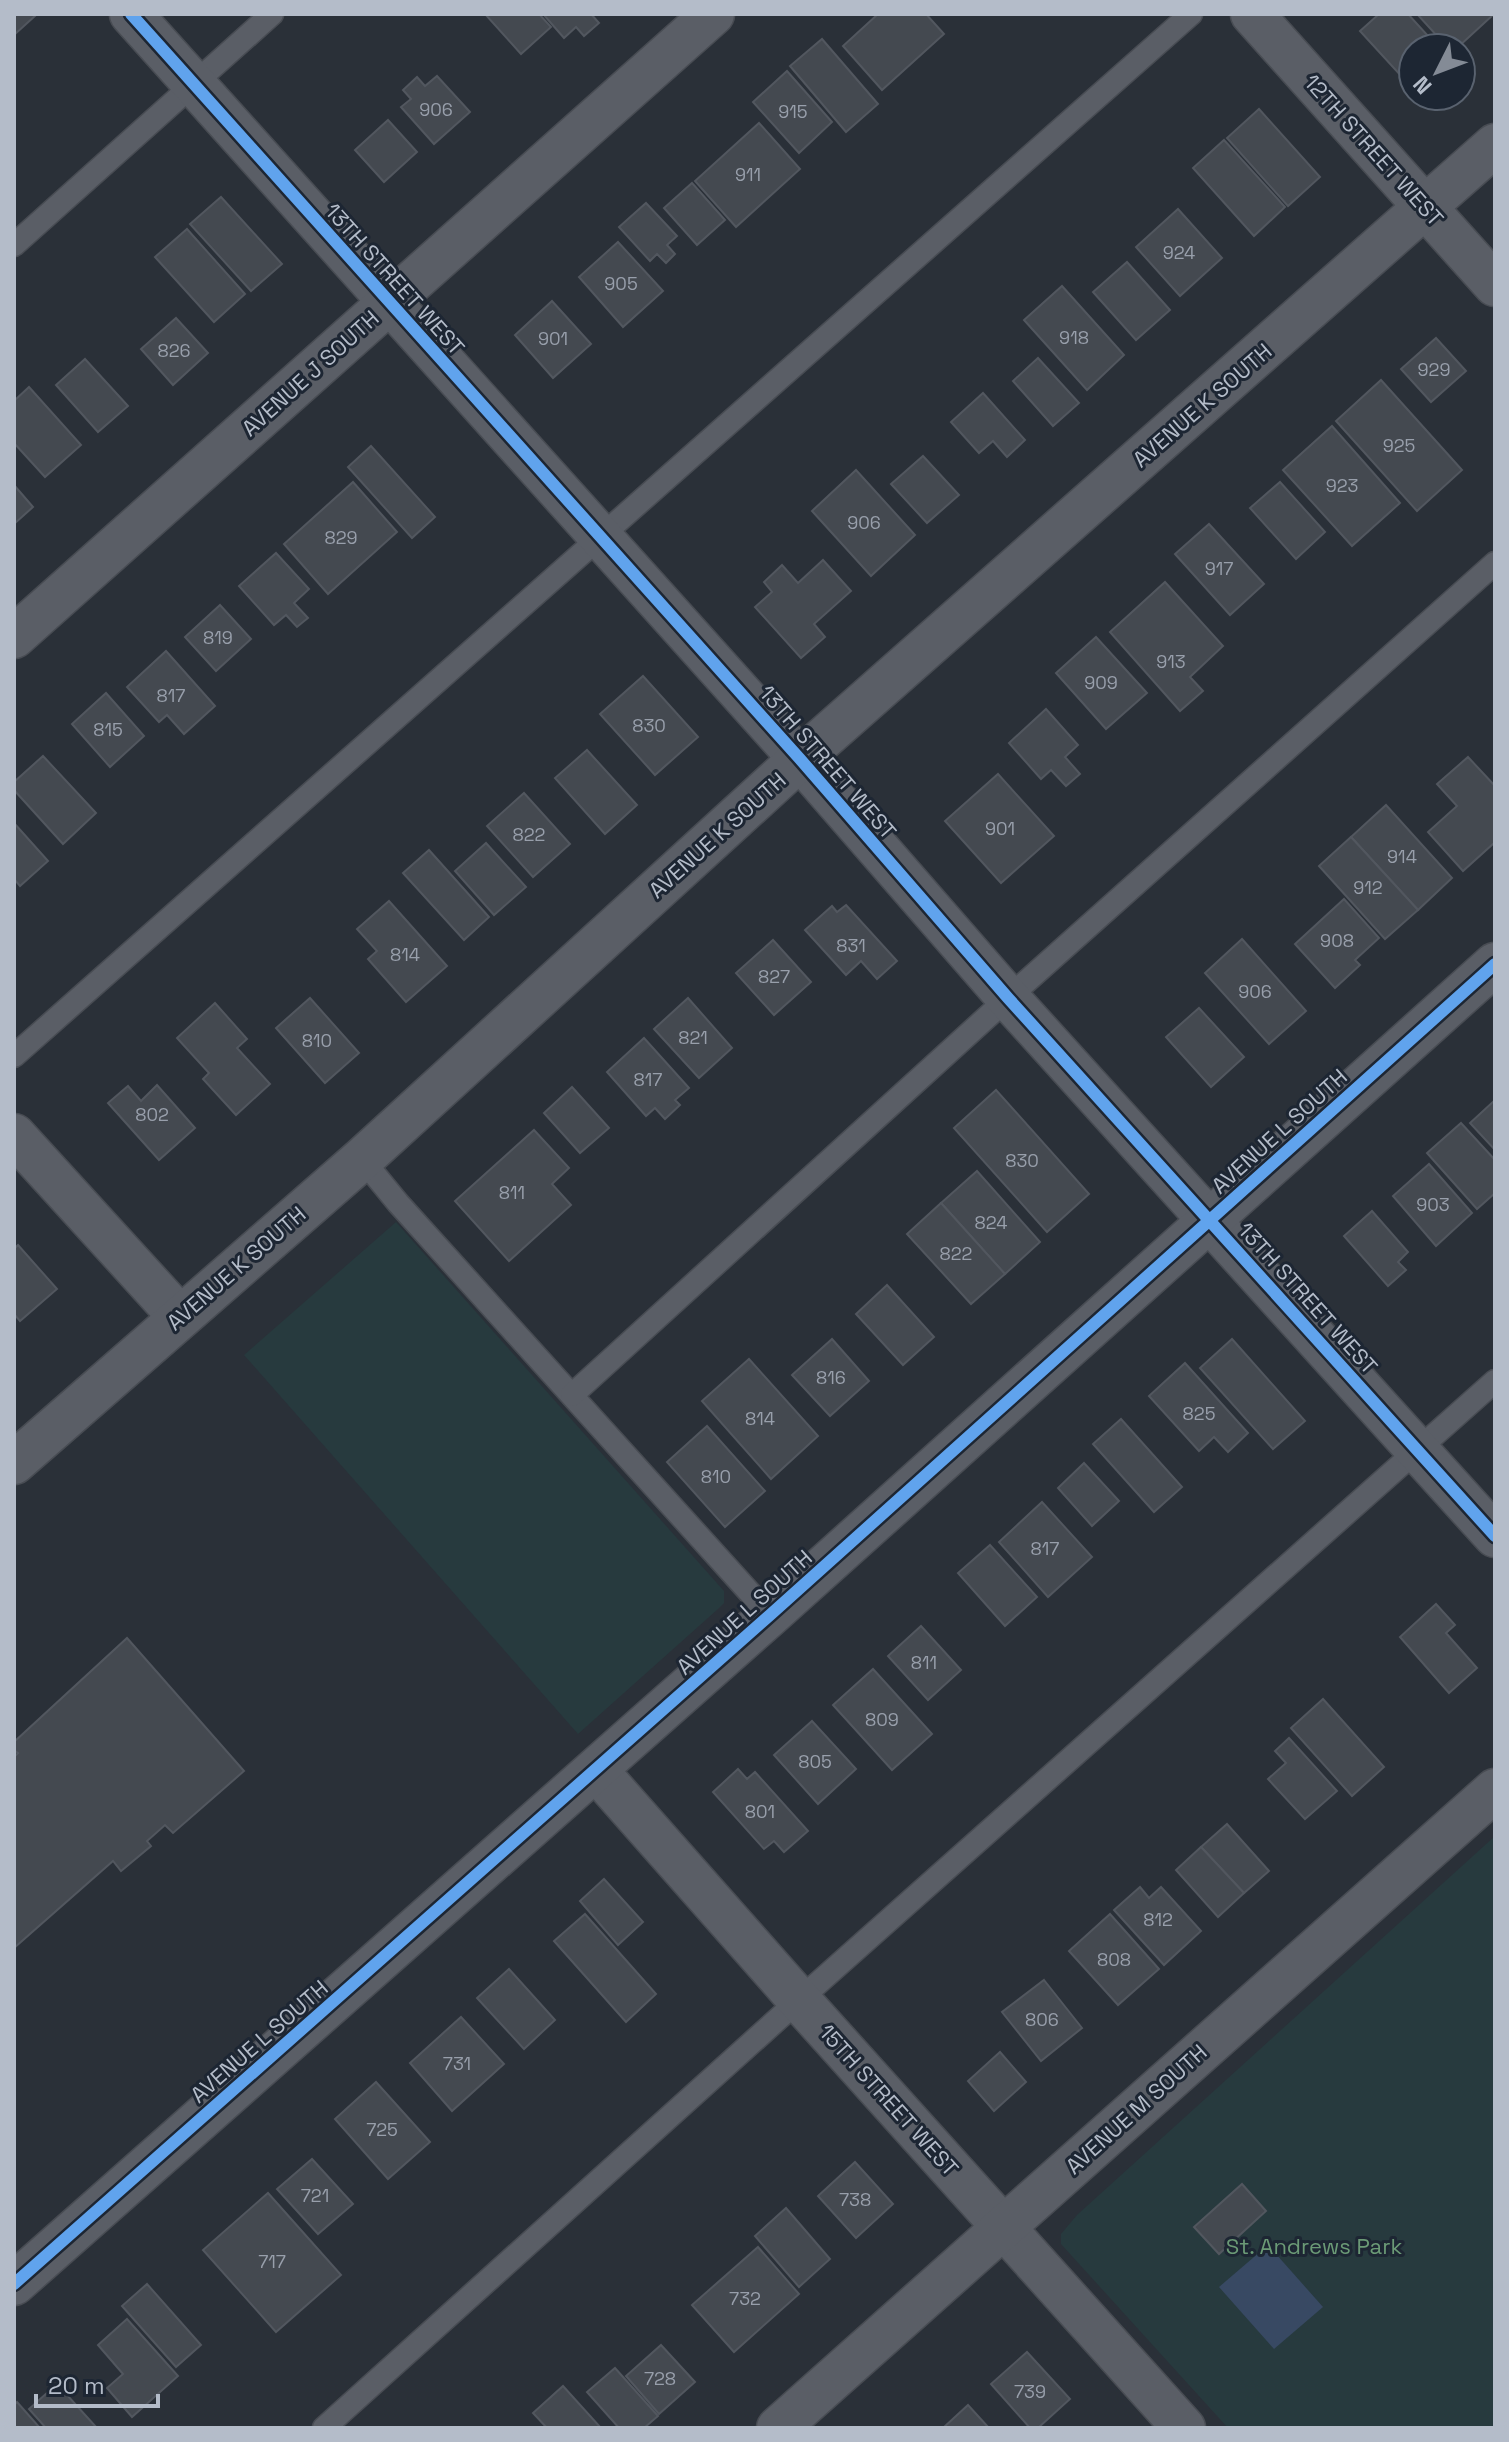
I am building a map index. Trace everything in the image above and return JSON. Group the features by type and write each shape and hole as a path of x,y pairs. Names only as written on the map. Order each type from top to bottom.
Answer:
{"street":[{"name":"13TH STREET WEST","path":"131,14 800,759 1008,998 1495,1536"},
{"name":"AVENUE J SOUTH","path":"14,637 713,14"},
{"name":"12TH STREET WEST","path":"1252,14 1495,285"},
{"name":"AVENUE K SOUTH","path":"14,1463 362,1159 800,759 1495,145"},
{"name":"AVENUE L SOUTH","path":"14,2284 770,1615 1495,964"},
{"path":"14,1135 180,1317"},
{"name":"15TH STREET WEST","path":"596,1770 1184,2428"},
{"name":"AVENUE M SOUTH","path":"778,2428 1495,1790"}],"lane":[{"path":"14,245 272,14"},
{"path":"14,1056 1191,14"},
{"path":"572,1395 1008,998 1495,563"},
{"path":"362,1159 398,1203 770,1615"},
{"path":"324,2428 799,2000 1495,1381"}],"green space":[{"path":"396,1222 724,1591 724,1603 718,1609 578,1734 244,1355"},
{"name":"St. Andrews Park","path":"1495,1836 1495,2428 1228,2428 1061,2244 1061,2234 1077,2215"}],"water":[{"path":"1268,2245 1323,2307 1274,2349 1219,2287"}],"building":[{"path":"14,14 36,14 36,15 14,35"},
{"path":"485,14 539,14 551,27 521,54"},
{"path":"543,14 591,14 599,23 584,36 576,27 564,38"},
{"path":"878,14 926,14 944,34 882,90 843,46"},
{"path":"1379,14 1408,14 1424,32 1397,32 1397,71 1360,31"},
{"path":"1417,14 1494,14 1474,32 1433,32"},
{"path":"822,39 878,104 846,132 790,66"},
{"path":"787,71 832,122 799,153 753,102"},
{"path":"437,76 470,112 434,144 401,107 411,99 403,90 417,77 425,86"},
{"path":"1259,109 1320,177 1288,206 1227,138"},
{"path":"388,120 417,152 384,182 355,150"},
{"path":"759,123 800,169 736,227 695,181"},
{"path":"1224,140 1285,207 1254,236 1193,168"},
{"path":"692,183 725,220 697,245 664,208"},
{"path":"221,197 282,264 251,291 190,224"},
{"path":"646,203 677,236 667,245 675,254 666,263 657,254 650,261 619,227"},
{"path":"1178,209 1222,258 1180,296 1136,247"},
{"path":"187,229 245,294 214,322 155,257"},
{"path":"618,242 663,291 623,327 579,277"},
{"path":"1127,262 1170,310 1136,340 1093,292"},
{"path":"1062,286 1124,355 1087,390 1024,320"},
{"path":"552,301 591,344 553,378 515,335"},
{"path":"176,318 208,353 173,385 141,349"},
{"path":"1436,338 1466,371 1431,402 1401,369"},
{"path":"1038,358 1079,403 1053,426 1013,381"},
{"path":"85,359 128,406 98,432 56,385"},
{"path":"1381,380 1462,470 1417,511 1336,421"},
{"path":"29,387 81,445 45,477 14,443 14,401"},
{"path":"983,393 1025,440 1007,457 993,441 979,453 951,422"},
{"path":"1332,426 1400,503 1352,546 1283,470"},
{"path":"371,446 435,517 412,538 348,467"},
{"path":"923,456 959,495 927,523 891,484"},
{"path":"856,470 915,535 871,576 812,511"},
{"path":"353,482 397,532 328,594 284,544"},
{"path":"1280,482 1325,532 1296,559 1250,508"},
{"path":"14,485 33,507 14,524"},
{"path":"1209,524 1264,584 1230,615 1175,554"},
{"path":"276,553 309,589 294,603 308,618 297,627 286,615 274,625 239,586"},
{"path":"823,560 851,591 814,624 825,637 801,658 755,607 772,592 764,582 782,565 798,583"},
{"path":"1165,582 1223,646 1190,677 1203,691 1180,711 1110,632"},
{"path":"220,605 251,639 216,671 185,637"},
{"path":"1096,637 1147,693 1106,729 1056,673"},
{"path":"166,651 215,706 184,734 167,715 159,722 127,687"},
{"path":"643,676 698,737 655,775 600,714"},
{"path":"106,693 144,736 110,767 72,724"},
{"path":"1046,709 1078,745 1065,757 1080,774 1066,786 1051,770 1041,779 1009,743"},
{"path":"587,750 637,805 605,834 555,778"},
{"path":"43,756 96,813 63,844 14,790 14,782"},
{"path":"1468,757 1495,786 1495,846 1493,844 1463,871 1428,832 1457,806 1437,784"},
{"path":"998,774 1054,836 1001,883 945,821"},
{"path":"524,793 570,844 533,877 487,826"},
{"path":"1386,805 1452,878 1418,910 1351,837"},
{"path":"14,823 48,861 20,886 14,879"},
{"path":"1351,837 1418,910 1385,939 1319,866"},
{"path":"486,843 526,887 494,915 455,871"},
{"path":"429,850 489,917 464,940 403,873"},
{"path":"1344,899 1379,938 1355,960 1360,965 1335,988 1295,944"},
{"path":"389,901 447,966 406,1002 368,959 377,951 357,929"},
{"path":"846,905 897,961 877,979 861,961 846,975 805,930 832,906 837,912"},
{"path":"1242,939 1306,1011 1269,1044 1205,973"},
{"path":"773,940 811,982 774,1015 736,973"},
{"path":"310,998 359,1053 325,1083 276,1028"},
{"path":"688,998 732,1048 699,1078 654,1029"},
{"path":"215,1003 247,1039 237,1048 270,1084 236,1115 203,1079 209,1073 177,1038"},
{"path":"1199,1008 1244,1057 1211,1087 1166,1037"},
{"path":"644,1038 689,1088 675,1100 680,1105 665,1119 655,1108 646,1116 607,1072"},
{"path":"157,1085 195,1128 159,1160 108,1103 128,1086 141,1101"},
{"path":"572,1087 609,1128 580,1153 544,1113"},
{"path":"996,1090 1089,1194 1047,1232 954,1128"},
{"path":"1495,1100 1495,1150 1470,1123"},
{"path":"1461,1123 1495,1160 1495,1193 1477,1209 1427,1153"},
{"path":"534,1130 569,1168 552,1184 571,1205 509,1261 455,1201"},
{"path":"1429,1164 1472,1213 1436,1246 1393,1196"},
{"path":"977,1171 1040,1242 1005,1274 941,1203"},
{"path":"941,1203 1005,1274 971,1304 907,1234"},
{"path":"1372,1211 1408,1252 1398,1262 1406,1270 1388,1286 1344,1236"},
{"path":"18,1245 57,1289 20,1321 14,1314 14,1249"},
{"path":"887,1285 934,1337 903,1365 856,1314"},
{"path":"832,1339 869,1381 830,1416 792,1375"},
{"path":"1232,1339 1305,1421 1273,1449 1200,1368"},
{"path":"749,1359 818,1436 771,1479 702,1401"},
{"path":"1185,1363 1248,1433 1228,1452 1214,1437 1199,1451 1149,1396"},
{"path":"1121,1419 1182,1487 1154,1512 1093,1444"},
{"path":"707,1426 765,1491 725,1527 667,1462"},
{"path":"1084,1463 1119,1501 1092,1526 1058,1488"},
{"path":"1042,1502 1092,1557 1048,1597 999,1542"},
{"path":"990,1545 1037,1597 1005,1626 958,1573"},
{"path":"1436,1604 1455,1625 1446,1633 1477,1668 1449,1693 1400,1637"},
{"path":"921,1626 961,1670 928,1700 888,1656"},
{"path":"127,1638 244,1771 173,1833 165,1825 147,1841 151,1846 121,1871 113,1861 14,1948 14,1757 18,1753 14,1750 14,1742"},
{"path":"873,1669 932,1734 892,1770 833,1705"},
{"path":"1323,1699 1384,1767 1352,1796 1291,1728"},
{"path":"812,1721 856,1769 818,1804 774,1755"},
{"path":"1289,1738 1337,1791 1305,1819 1268,1779 1286,1763 1275,1751"},
{"path":"738,1769 747,1779 755,1772 808,1831 784,1852 774,1841 764,1849 713,1792"},
{"path":"1227,1824 1269,1871 1244,1893 1201,1847"},
{"path":"1201,1847 1244,1893 1218,1917 1176,1870"},
{"path":"604,1879 643,1922 618,1945 580,1901"},
{"path":"1140,1887 1149,1898 1161,1887 1201,1931 1164,1965 1114,1910"},
{"path":"585,1914 656,1994 626,2022 554,1941"},
{"path":"1110,1914 1159,1969 1118,2005 1069,1951"},
{"path":"509,1969 555,2020 524,2049 477,1998"},
{"path":"1044,1980 1082,2028 1041,2061 1002,2012"},
{"path":"461,2017 504,2064 452,2111 410,2063"},
{"path":"1000,2052 1026,2082 994,2111 968,2081"},
{"path":"376,2082 430,2142 388,2179 335,2119"},
{"path":"312,2159 353,2204 318,2234 277,2189"},
{"path":"855,2162 893,2204 856,2238 818,2196"},
{"path":"1242,2184 1266,2211 1219,2254 1194,2227"},
{"path":"268,2193 341,2275 276,2332 203,2250"},
{"path":"786,2208 830,2259 799,2287 755,2236"},
{"path":"758,2247 799,2294 734,2352 692,2305"},
{"path":"147,2284 201,2345 176,2367 122,2306"},
{"path":"127,2319 178,2376 132,2417 107,2388 123,2374 98,2345"},
{"path":"661,2345 695,2382 659,2414 626,2376"},
{"path":"1027,2352 1070,2399 1038,2428 1030,2428 991,2384"},
{"path":"615,2368 658,2416 644,2428 619,2428 587,2392"},
{"path":"57,2384 97,2428 46,2428 29,2409"},
{"path":"563,2386 601,2428 547,2428 533,2413"},
{"path":"17,2402 40,2428 14,2428 14,2405"},
{"path":"968,2405 989,2428 943,2428"}],"cycle path":[{"path":"131,14 800,759 1008,998 1495,1536"},
{"path":"14,2284 770,1615 1495,964"}]}
